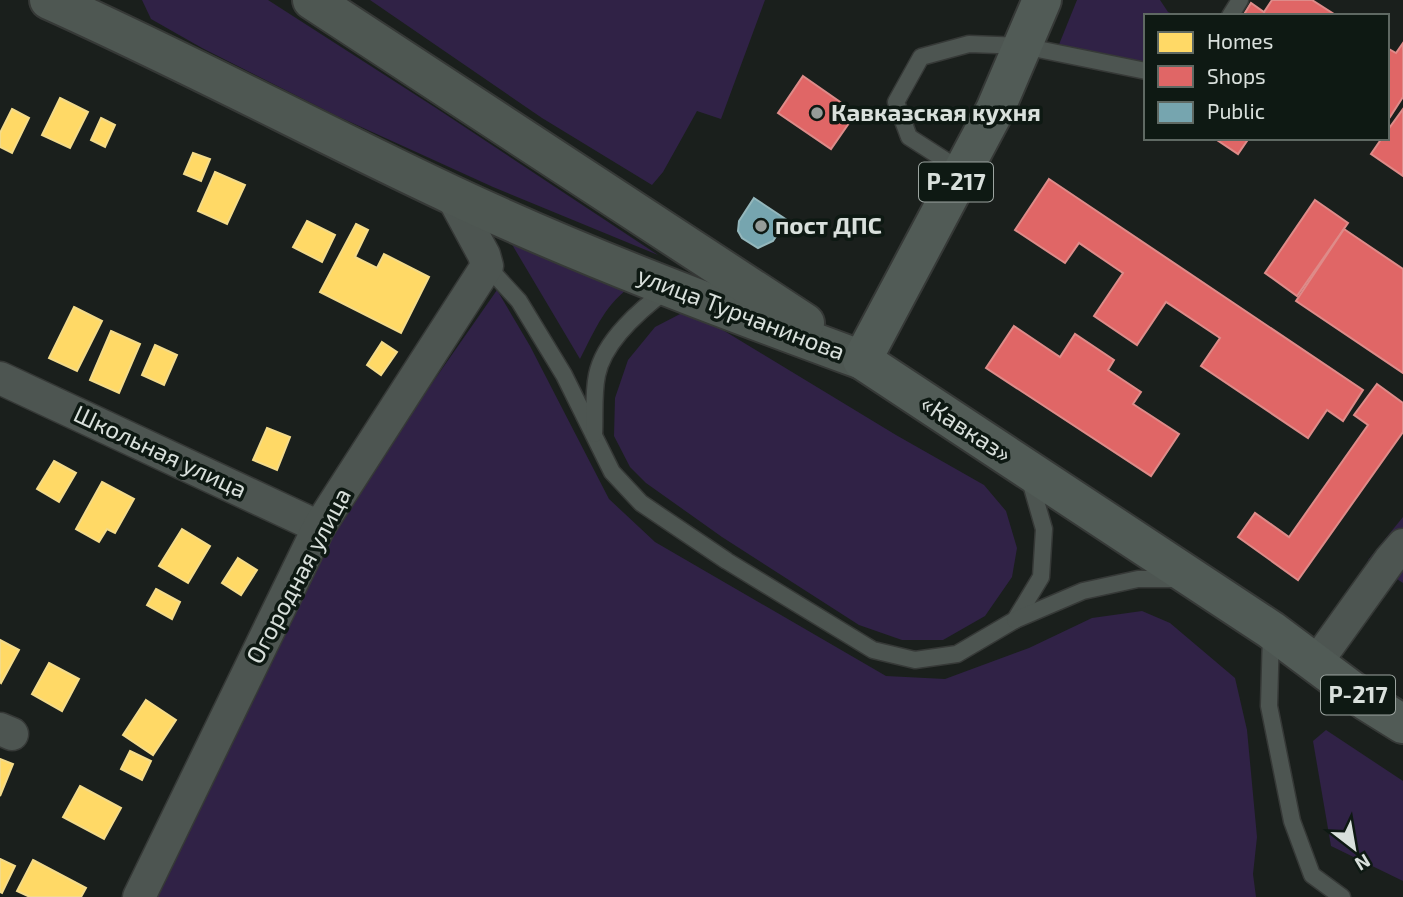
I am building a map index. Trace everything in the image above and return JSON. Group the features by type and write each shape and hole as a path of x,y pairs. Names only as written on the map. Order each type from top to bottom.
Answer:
{"highway":[{"name":"Р-217","path":"862,360 995,110 1042,0"},
{"name":"«Кавказ»","path":"862,360 1271,630 1366,701 1403,724"}],"street":[{"name":"улица Турчанинова","path":"50,0 139,40 451,194 669,289 862,360"},
{"path":"118,0 139,40"},
{"name":"улица Турчанинова","path":"312,0 862,360"},
{"path":"451,194 484,255 487,266"},
{"name":"Огородная улица","path":"139,897 319,527 487,266"},
{"name":"Школьная улица","path":"0,378 319,527"},
{"path":"1316,663 1399,558"}],"lane":[{"path":"962,171 909,137 896,102 921,57 969,44 1023,46 1144,71"},
{"path":"487,266 519,301 564,375 612,472 640,503 727,561 873,650 915,660 957,654 1015,620 1083,591 1138,579 1193,579"},
{"path":"594,437 597,373 613,340 647,305 669,289"},
{"path":"1015,620 1041,577 1044,529 1027,469"},
{"path":"1271,630 1269,706 1292,821 1312,875 1342,897"}],"shaded area":[{"path":"142,0 268,0 658,255 493,187 337,116 202,48 151,19"},
{"path":"370,0 765,0 721,119 697,111 663,172 652,185 542,118"},
{"path":"1077,0 1160,0 1168,12 1174,14 1144,14 1144,65 1058,47"},
{"path":"504,231 634,284 608,308 580,359"},
{"path":"497,290 530,346 609,499 655,542 886,676 945,679 1029,648 1092,618 1142,611 1170,623 1235,678 1247,730 1257,837 1253,874 1256,897 148,897 329,531"},
{"path":"682,313 703,318 984,485 1006,511 1017,548 1012,577 985,616 943,640 902,640 859,625 722,537 646,483 630,467 614,436 615,398 628,360 655,327"},
{"path":"1403,517 1403,583 1368,560"},
{"path":"1326,730 1403,781 1403,881 1331,846 1313,741"}],"building: Homes":[{"path":"60,98 88,112 70,148 42,135"},
{"path":"12,109 29,118 12,153 0,147 0,133"},
{"path":"101,118 115,125 105,147 91,140"},
{"path":"193,153 210,159 201,181 184,174"},
{"path":"215,172 245,185 227,224 198,211"},
{"path":"307,221 335,235 322,262 293,247"},
{"path":"356,224 368,230 355,257 377,268 384,254 429,277 401,333 320,292"},
{"path":"74,307 102,321 77,371 49,358"},
{"path":"111,331 140,344 119,393 90,380"},
{"path":"382,342 397,352 381,375 367,365"},
{"path":"155,345 177,355 164,385 142,375"},
{"path":"267,428 290,437 277,470 253,460"},
{"path":"54,461 76,473 59,502 37,489"},
{"path":"102,482 134,499 115,533 107,529 99,542 76,529"},
{"path":"182,529 210,546 188,583 159,566"},
{"path":"238,558 257,570 241,595 222,583"},
{"path":"156,589 180,602 172,619 147,605"},
{"path":"0,640 19,650 1,683 0,682"},
{"path":"49,663 79,679 62,711 32,694"},
{"path":"146,700 176,720 153,755 123,735"},
{"path":"130,751 151,761 142,780 121,769"},
{"path":"0,759 13,764 0,796"},
{"path":"80,786 121,808 104,839 63,817"},
{"path":"0,859 15,866 2,893 0,892"},
{"path":"33,860 86,888 81,897 30,897 17,891"}],"building: Shops":[{"path":"1272,0 1312,0 1334,14 1244,14 1251,3 1264,12"},
{"path":"1403,43 1403,97 1390,117 1389,49 1396,53"},
{"name":"Кавказская кухня","path":"803,76 856,113 831,149 778,113"},
{"path":"1403,109 1403,176 1371,154 1381,140 1389,140 1389,128"},
{"path":"1217,140 1248,140 1238,154"},
{"path":"1049,179 1363,390 1343,421 1327,410 1308,438 1201,366 1220,338 1166,302 1137,345 1094,316 1123,273 1079,243 1065,263 1015,230"},
{"path":"1315,200 1348,223 1297,296 1265,273"},
{"path":"1344,229 1403,269 1403,373 1296,301"},
{"path":"1014,326 1060,357 1075,334 1114,360 1108,370 1141,392 1133,404 1179,434 1151,476 986,368"},
{"path":"1377,384 1403,403 1403,432 1298,580 1238,537 1255,513 1289,537 1368,425 1354,415"}],"building: Public":[{"name":"пост ДПС","path":"754,198 787,220 773,241 758,248 742,238 738,231 739,221"}],"place":[{"name":"Кавказская кухня","path":"817,113"},
{"name":"пост ДПС","path":"761,226"}]}
